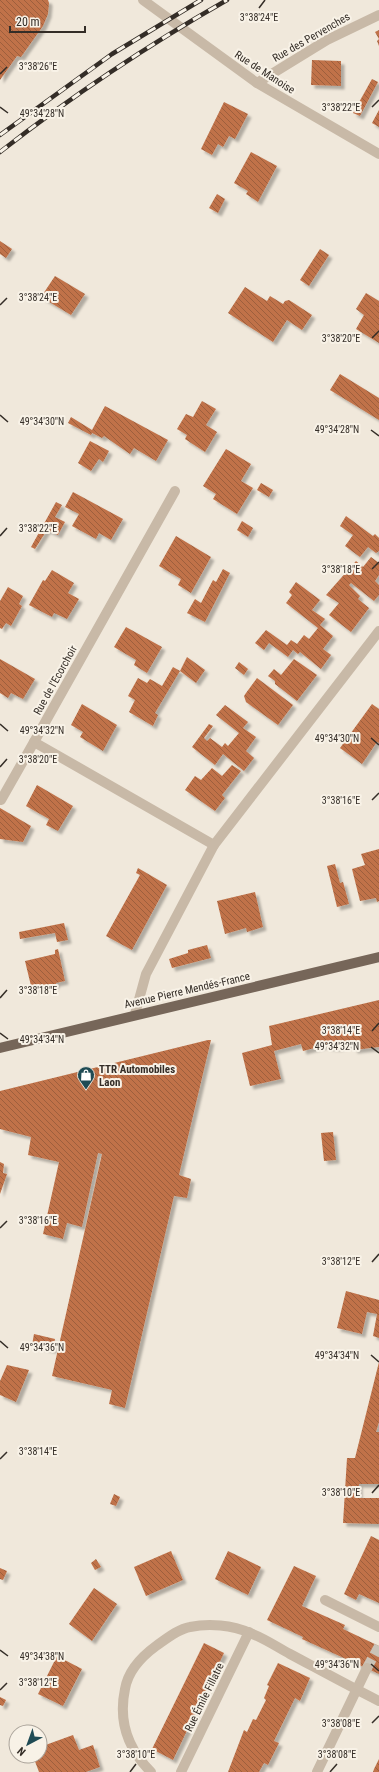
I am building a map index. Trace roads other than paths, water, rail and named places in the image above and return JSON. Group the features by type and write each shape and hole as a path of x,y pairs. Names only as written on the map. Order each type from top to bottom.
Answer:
{"main road":[{"name":"Avenue Pierre Mendés-France","path":"0,1048 135,1014 379,957"}],"street":[{"name":"Rue de Manoise","path":"144,0 257,83 379,154"},
{"name":"Rue des Pervenches","path":"257,83 327,40 379,15"},
{"name":"Rue de l'Ecorchoir","path":"1,800 175,491"},
{"path":"135,1014 146,974 214,845 379,632"},
{"path":"34,742 214,845"},
{"path":"325,1600 379,1627"},
{"path":"151,1772 132,1750 122,1719 125,1689 128,1677 136,1665 162,1641 188,1627 203,1625 224,1626 249,1632 379,1701"},
{"name":"Rue Émile Fillatre","path":"181,1772 249,1632"},
{"path":"317,1772 367,1668"}],"tunnel":[{"path":"367,1668 379,1646"}],"railway":[{"path":"0,135 112,54 201,0"},
{"path":"0,152 83,91 139,53 227,0"}],"place":[{"name":"TTR Automobiles Laon","path":"86,1090"}]}
